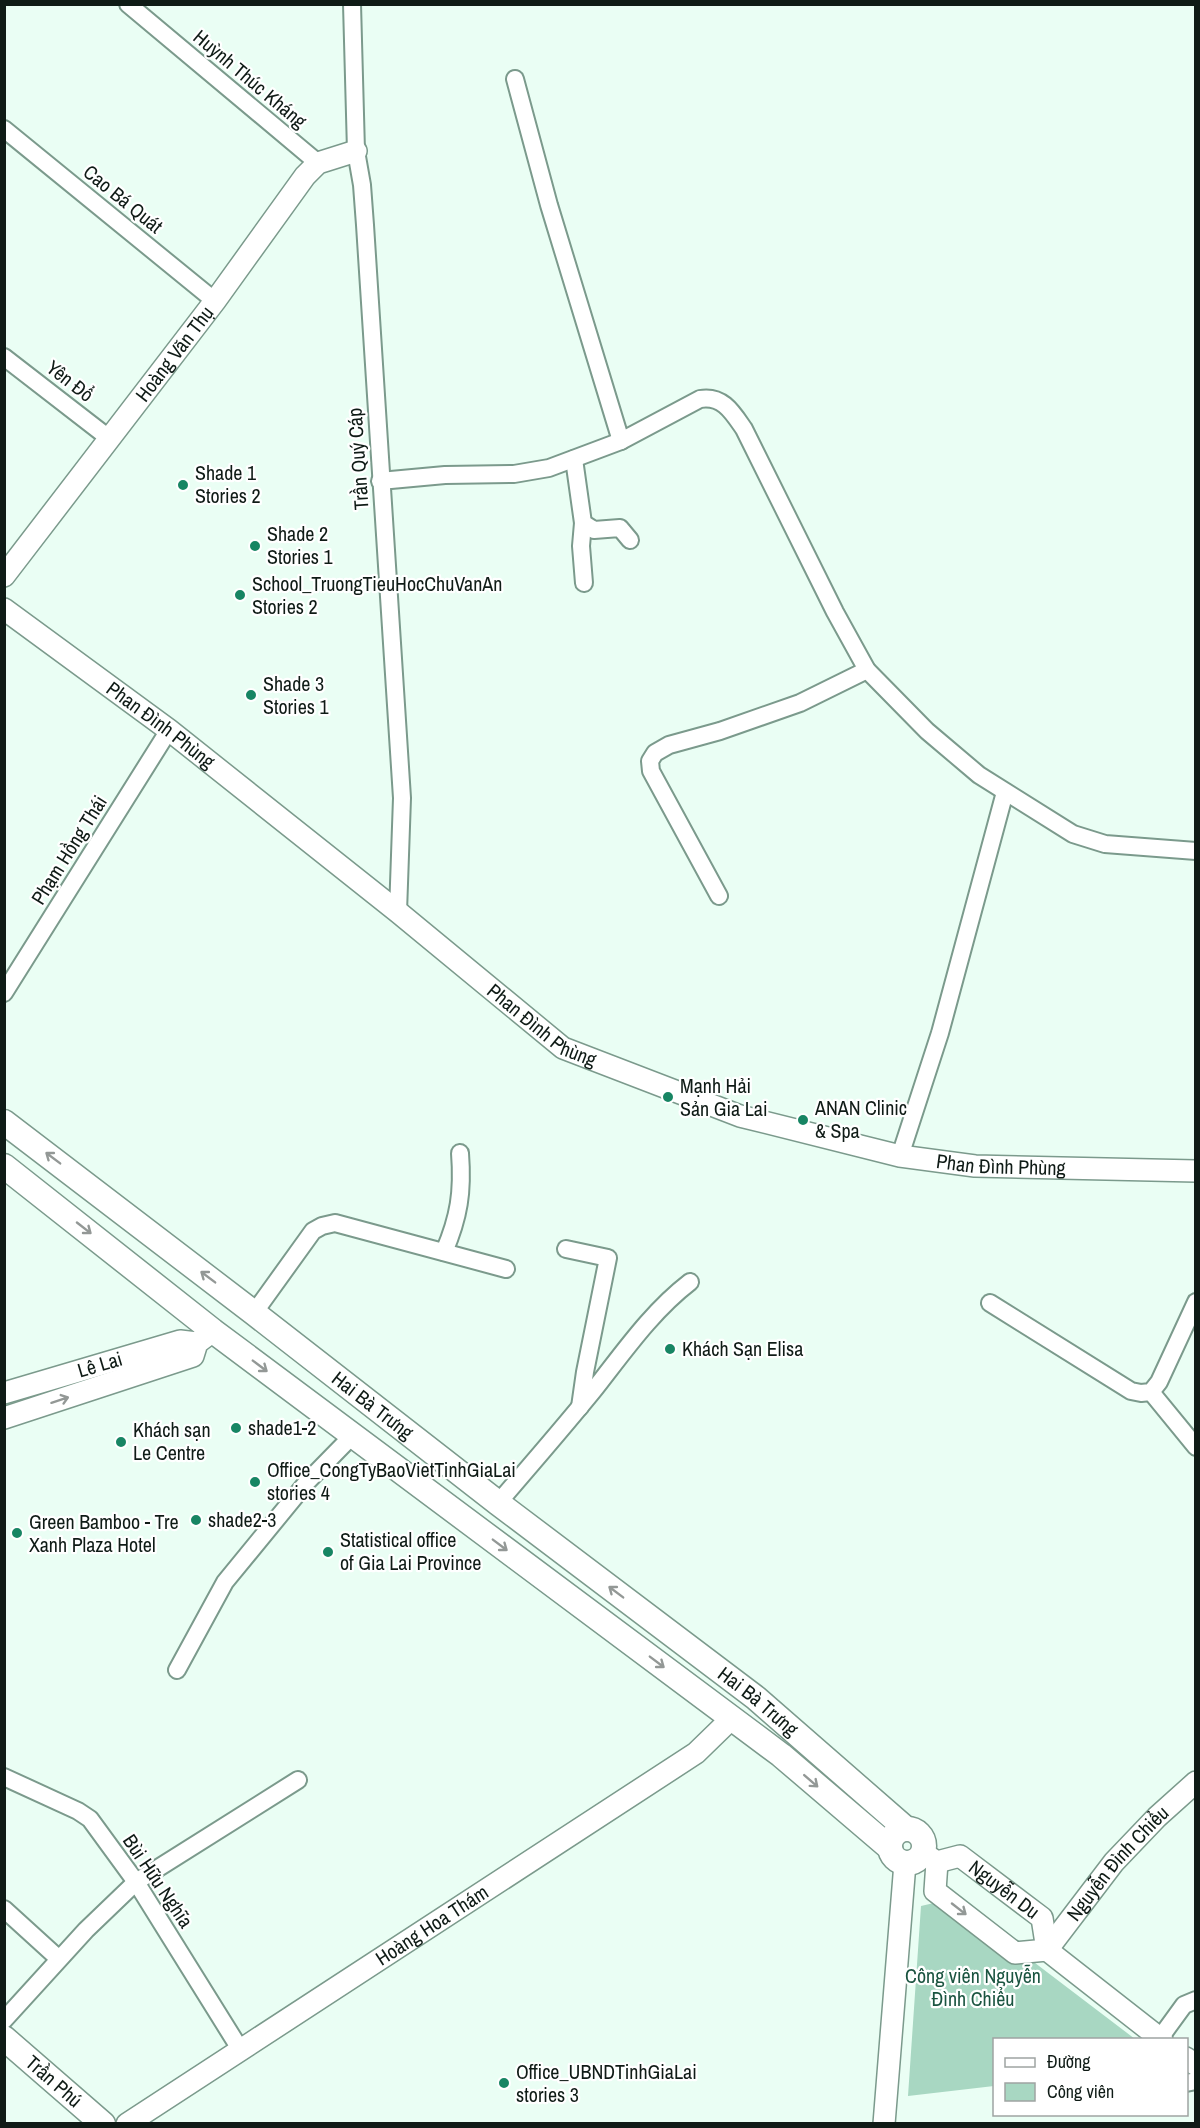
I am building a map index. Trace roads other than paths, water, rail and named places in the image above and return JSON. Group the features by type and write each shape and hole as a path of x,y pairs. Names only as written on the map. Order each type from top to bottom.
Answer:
{"main road":[{"name":"Hai Bà Trưng","path":"4,1122 498,1503 756,1698 905,1828 919,1833 924,1842 914,1857"},
{"path":"4,1166 205,1337 353,1435 914,1857"},
{"path":"205,1337 254,1313"},
{"path":"732,1718 756,1698"},
{"path":"781,1755 799,1735"},
{"name":"Trần Phú","path":"4,2038 103,2124"}],"street":[{"name":"Huỳnh Thúc Kháng","path":"128,4 318,163"},
{"name":"Trần Quý Cáp","path":"352,4 356,152 365,225 402,798 398,912"},
{"path":"515,79 549,205 621,441"},
{"name":"Cao Bá Quát","path":"4,129 215,301"},
{"path":"318,163 356,152"},
{"name":"Hoàng Văn Thụ","path":"4,576 215,301 304,176 318,163"},
{"name":"Yên Đổ","path":"4,357 110,439"},
{"path":"380,481 445,475 532,473 621,441 700,399 709,397 724,403 744,429 835,612 867,670 927,731 979,775 1073,834 1091,841 1196,851"},
{"path":"574,459 583,523 581,546 584,583"},
{"path":"583,523 594,530 620,528 630,540"},
{"name":"Phan Đình Phùng","path":"4,609 169,730 398,912 563,1048 740,1116 900,1156 975,1166 1196,1172"},
{"path":"719,896 651,771 650,761 655,753 669,745 720,731 800,703 867,670"},
{"name":"Phạm Hồng Thái","path":"4,993 169,730"},
{"path":"900,1156 940,1034 1005,792"},
{"path":"444,1252 455,1226 460,1204 462,1179 460,1154"},
{"path":"254,1313 313,1232 322,1226 335,1223 506,1269"},
{"path":"566,1249 608,1258 580,1407"},
{"path":"498,1503 650,1320 669,1299 690,1282"},
{"path":"990,1303 1131,1391 1141,1394 1151,1392 1159,1382 1196,1302"},
{"path":"4,1418 193,1356 205,1337"},
{"name":"Lê Lai","path":"4,1393 180,1341 205,1337"},
{"path":"1151,1392 1196,1447"},
{"path":"177,1670 225,1582 307,1482 353,1435"},
{"name":"Hoàng Hoa Thám","path":"127,2124 696,1753 732,1718"},
{"name":"Bùi Hữu Nghĩa","path":"4,1777 84,1814 136,1882 240,2049"},
{"path":"4,2020 86,1930 136,1882 298,1780"},
{"name":"Nguyễn Đình Chiểu","path":"1047,1950 1114,1862 1157,1817 1194,1785"},
{"name":"Nguyễn Du","path":"960,1856 1042,1918 1047,1950 1015,1953 935,1891 914,1857 960,1856"},
{"path":"884,2124 914,1857"},
{"path":"4,1909 59,1959"},
{"path":"1047,1950 1160,2038"},
{"path":"1162,2038 1184,2005 1196,2000"}],"place":[{"name":"Shade 1 Stories 2","path":"183,485"},
{"name":"Shade 2 Stories 1","path":"255,546"},
{"name":"School_TruongTieuHocChuVanAn Stories 2","path":"240,595"},
{"name":"Shade 3 Stories 1","path":"251,695"},
{"name":"Mạnh Hải Sản Gia Lai","path":"668,1097"},
{"name":"ANAN Clinic & Spa","path":"803,1120"},
{"name":"Khách Sạn Elisa","path":"670,1349"},
{"name":"shade1-2","path":"236,1428"},
{"name":"Khách sạn Le Centre","path":"121,1442"},
{"name":"Office_CongTyBaoVietTinhGiaLai stories 4","path":"255,1482"},
{"name":"shade2-3","path":"196,1520"},
{"name":"Green Bamboo - Tre Xanh Plaza Hotel","path":"17,1533"},
{"name":"Statistical office of Gia Lai Province","path":"328,1552"},
{"name":"Office_UBNDTinhGiaLai stories 3","path":"504,2083"}],"park label":[{"name":"Công viên Nguyễn Đình Chiểu","path":"973,1988"}]}
